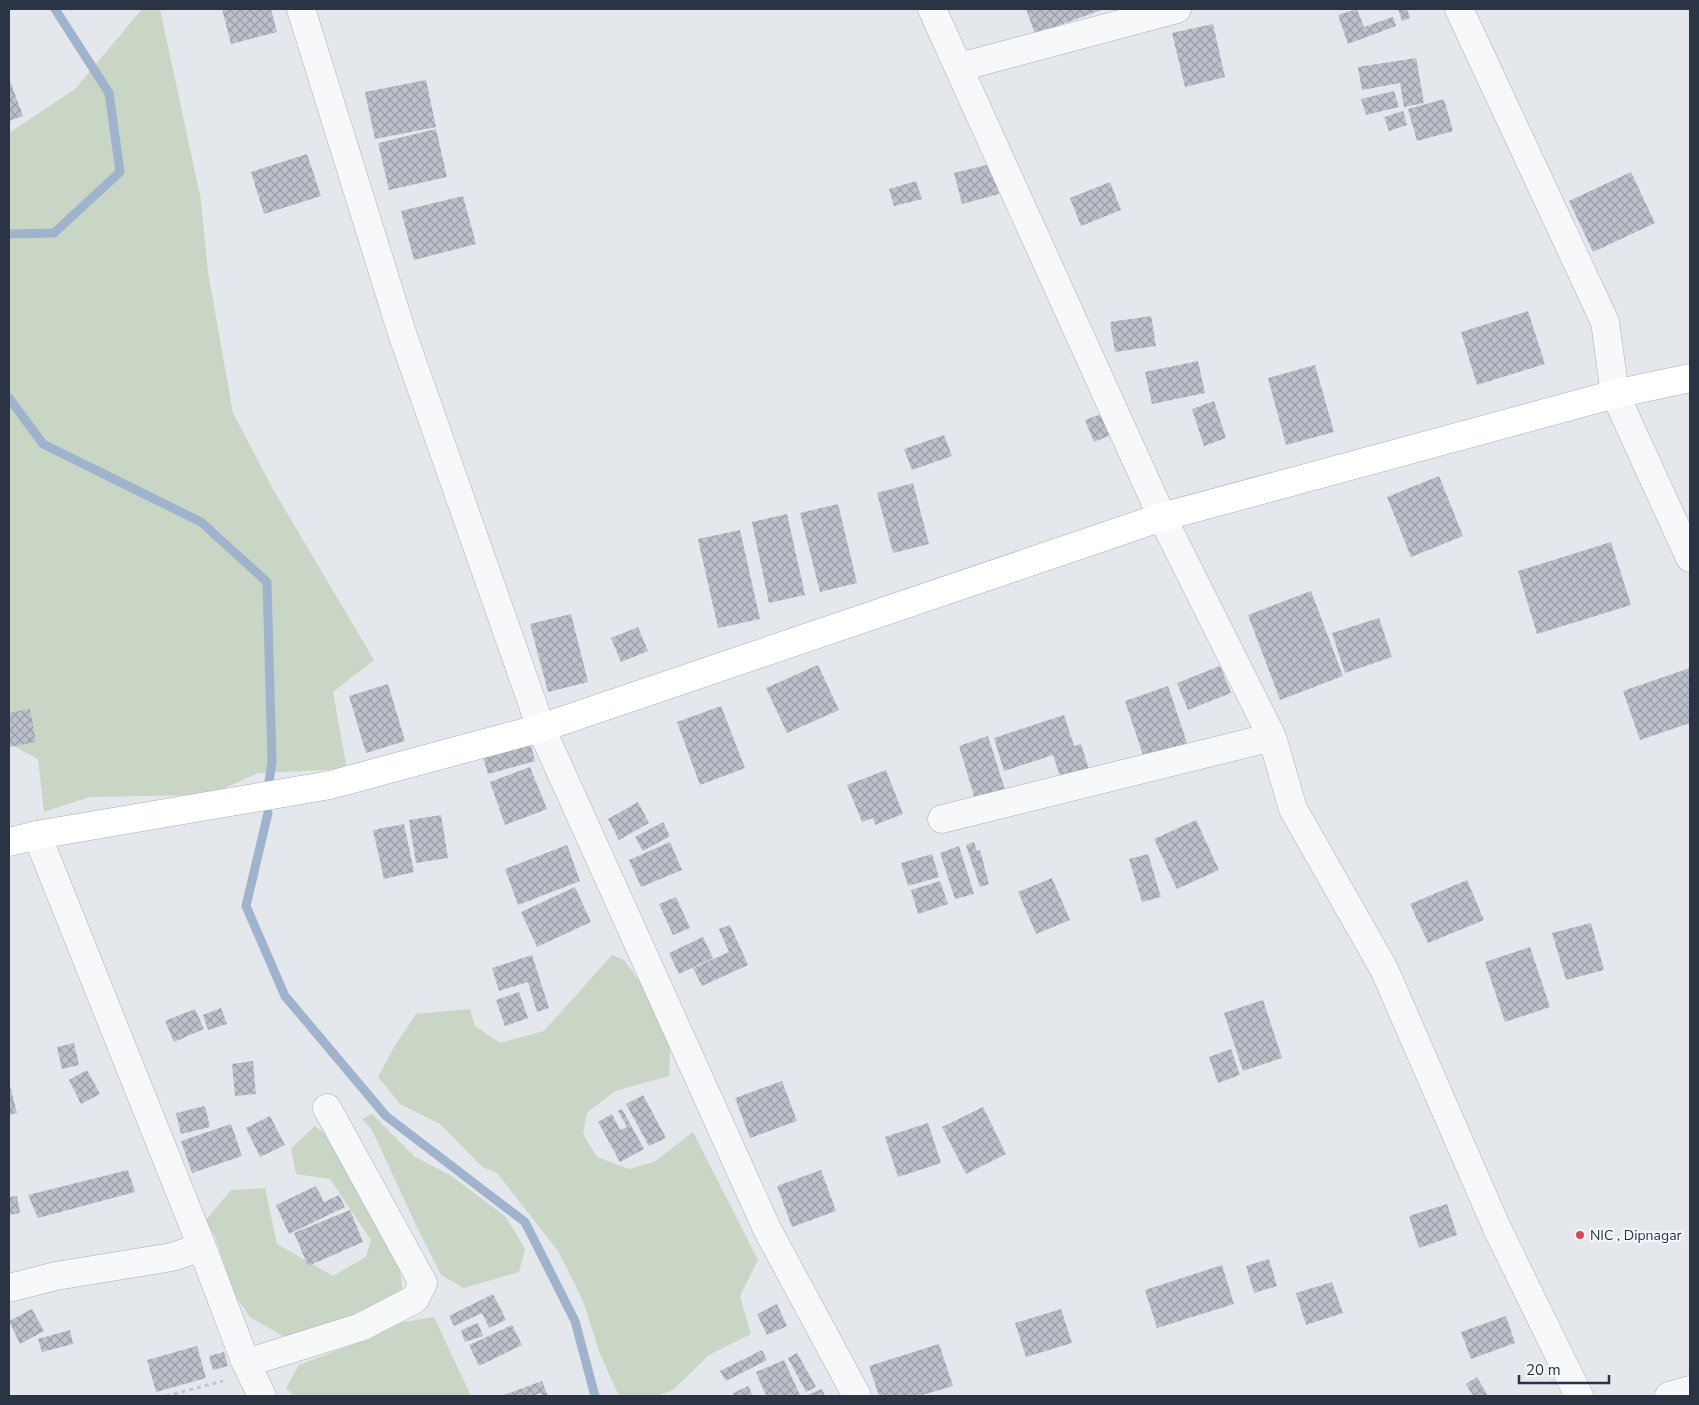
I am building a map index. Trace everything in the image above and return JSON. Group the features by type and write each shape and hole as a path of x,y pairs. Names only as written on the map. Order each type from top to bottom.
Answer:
{"street":[{"path":"301,9 402,333 541,728 767,1229 857,1396"},
{"path":"932,9 960,67 1162,517 1272,737 1293,809 1384,969 1496,1226 1579,1396"},
{"path":"960,67 1177,9"},
{"path":"1459,9 1606,322 1615,394 1690,558"},
{"path":"9,842 37,835 330,785 541,728 1162,517 1615,394 1690,378"},
{"path":"942,819 1272,737"},
{"path":"37,835 252,1377"},
{"path":"252,1377 259,1359 361,1326 414,1299 423,1283 327,1108"},
{"path":"9,1288 56,1276 172,1257 202,1247"},
{"path":"1669,1396 1690,1390"}],"path":[{"path":"166,1396 252,1377"}],"green space":[{"path":"142,9 160,9 201,200 208,272 233,413 274,491 374,660 333,692 347,769 258,773 209,795 90,797 44,812 38,759 9,744 9,133 75,89"},
{"path":"612,955 624,960 658,1008 670,1049 669,1076 615,1091 587,1113 583,1134 597,1157 629,1169 654,1162 693,1132 758,1260 740,1296 751,1334 709,1355 673,1390 657,1396 619,1396 600,1354 583,1301 558,1251 497,1173 482,1167 440,1124 400,1104 378,1077 394,1047 416,1014 470,1009 475,1026 500,1043 544,1031"},
{"path":"372,1114 415,1157 450,1175 506,1217 525,1249 519,1272 464,1288 441,1275 372,1130 362,1119"},
{"path":"315,1126 329,1137 400,1270 403,1294 290,1340 250,1317 234,1294 215,1236 205,1221 231,1190 265,1188 277,1244 333,1276 366,1257 371,1240 330,1179 296,1174 291,1148"},
{"path":"434,1317 471,1396 294,1396 286,1388 299,1365 354,1344 391,1324"}],"building":[{"path":"222,9 271,9 277,32 231,44"},
{"path":"1026,9 1104,9 1035,34"},
{"path":"1357,9 1364,27 1393,17 1396,26 1348,44 1338,15"},
{"path":"1398,9 1407,9 1410,18 1402,21"},
{"path":"1213,24 1225,77 1185,87 1172,33"},
{"path":"1416,58 1424,103 1404,107 1400,83 1362,90 1358,67"},
{"path":"9,78 23,116 9,121"},
{"path":"426,80 436,127 375,139 365,92"},
{"path":"1394,91 1399,107 1366,115 1361,99"},
{"path":"1444,99 1453,131 1417,141 1408,109"},
{"path":"1403,111 1407,125 1389,131 1384,117"},
{"path":"436,129 447,177 389,190 378,143"},
{"path":"307,154 321,196 264,214 251,172"},
{"path":"991,164 999,194 962,204 954,173"},
{"path":"1631,172 1655,223 1593,252 1569,201"},
{"path":"916,181 922,199 894,206 889,189"},
{"path":"1110,182 1121,210 1081,226 1070,198"},
{"path":"463,196 476,244 414,260 401,211"},
{"path":"1528,311 1545,364 1477,385 1461,332"},
{"path":"1151,316 1156,346 1115,352 1110,322"},
{"path":"1198,361 1205,393 1152,404 1145,372"},
{"path":"1315,365 1334,432 1286,445 1268,378"},
{"path":"1214,401 1226,438 1204,446 1192,409"},
{"path":"1104,413 1113,434 1094,442 1085,420"},
{"path":"944,435 952,456 912,470 904,449"},
{"path":"1439,476 1463,536 1411,557 1387,497"},
{"path":"913,483 929,544 893,553 877,493"},
{"path":"838,504 857,583 820,592 800,513"},
{"path":"787,514 805,595 769,603 752,522"},
{"path":"740,530 760,619 718,628 698,539"},
{"path":"1611,542 1631,605 1537,634 1518,571"},
{"path":"1311,591 1343,676 1280,700 1248,615"},
{"path":"571,614 588,682 548,692 530,624"},
{"path":"1379,618 1392,657 1345,673 1332,633"},
{"path":"638,627 648,651 621,662 611,638"},
{"path":"818,665 839,710 787,733 766,688"},
{"path":"1220,666 1231,693 1188,710 1177,683"},
{"path":"1690,668 1690,723 1640,740 1623,691"},
{"path":"388,684 405,741 366,753 349,696"},
{"path":"1168,686 1187,743 1144,758 1125,701"},
{"path":"721,706 745,768 700,785 677,722"},
{"path":"30,709 36,742 9,747 9,713"},
{"path":"1064,715 1074,746 1081,744 1090,773 1062,782 1053,755 1004,771 994,738"},
{"path":"988,736 1005,790 975,799 959,746"},
{"path":"530,742 535,761 488,774 482,754"},
{"path":"530,767 547,809 505,825 490,782"},
{"path":"886,770 903,814 875,825 873,818 862,822 847,785"},
{"path":"638,802 649,823 619,840 608,819"},
{"path":"441,815 448,858 416,863 409,820"},
{"path":"1196,820 1219,870 1177,889 1154,839"},
{"path":"663,822 670,836 643,851 635,837"},
{"path":"404,824 414,872 384,879 373,830"},
{"path":"670,842 682,870 641,887 629,860"},
{"path":"974,842 977,851 980,850 989,884 980,887 966,845"},
{"path":"567,845 580,881 518,905 505,869"},
{"path":"959,846 974,894 955,899 940,853"},
{"path":"932,854 939,877 908,886 901,863"},
{"path":"1148,854 1161,897 1142,902 1129,859"},
{"path":"1052,878 1070,920 1036,934 1018,892"},
{"path":"1467,880 1484,920 1428,943 1410,904"},
{"path":"940,881 948,904 918,914 911,890"},
{"path":"575,887 591,922 537,947 521,912"},
{"path":"676,897 690,928 673,935 659,904"},
{"path":"1591,923 1604,970 1566,980 1552,933"},
{"path":"730,925 748,965 702,986 693,968 729,952 719,929"},
{"path":"703,937 713,958 679,974 669,953"},
{"path":"1530,947 1550,1007 1505,1022 1485,962"},
{"path":"532,955 549,1008 537,1012 528,982 499,991 492,968"},
{"path":"519,992 528,1018 505,1026 496,1000"},
{"path":"1263,1000 1282,1058 1243,1071 1224,1013"},
{"path":"221,1008 227,1024 208,1030 203,1015"},
{"path":"195,1009 204,1029 174,1042 165,1021"},
{"path":"74,1043 79,1065 62,1069 57,1047"},
{"path":"1231,1049 1240,1075 1218,1083 1209,1057"},
{"path":"253,1061 256,1094 235,1096 232,1064"},
{"path":"87,1070 100,1094 81,1104 69,1080"},
{"path":"782,1081 797,1121 750,1138 735,1098"},
{"path":"9,1082 17,1113 9,1115"},
{"path":"643,1095 666,1138 649,1146 626,1104"},
{"path":"205,1106 210,1127 181,1134 176,1113"},
{"path":"983,1107 1006,1154 966,1174 942,1127"},
{"path":"622,1109 644,1149 620,1162 598,1122 612,1114 620,1130 627,1127 618,1111"},
{"path":"270,1116 285,1145 260,1157 246,1128"},
{"path":"928,1123 941,1163 898,1177 885,1137"},
{"path":"231,1124 242,1156 192,1173 181,1141"},
{"path":"128,1170 135,1192 38,1218 28,1195"},
{"path":"821,1170 836,1211 792,1227 777,1186"},
{"path":"316,1186 324,1202 339,1195 345,1207 289,1234 276,1205"},
{"path":"17,1196 20,1213 9,1215 9,1197"},
{"path":"1447,1204 1457,1235 1419,1248 1409,1216"},
{"path":"350,1210 363,1242 308,1266 294,1233"},
{"path":"1269,1259 1277,1286 1254,1293 1246,1266"},
{"path":"1222,1265 1234,1304 1157,1328 1145,1290"},
{"path":"1332,1282 1343,1313 1306,1325 1296,1293"},
{"path":"493,1294 506,1320 489,1328 482,1313 454,1326 449,1316"},
{"path":"777,1304 787,1326 767,1335 757,1314"},
{"path":"32,1309 44,1331 20,1344 9,1321"},
{"path":"1061,1309 1072,1343 1026,1357 1015,1323"},
{"path":"1506,1316 1515,1343 1471,1359 1461,1332"},
{"path":"478,1323 483,1336 465,1342 461,1330"},
{"path":"512,1325 522,1345 479,1366 469,1345"},
{"path":"70,1330 73,1344 42,1352 38,1339"},
{"path":"939,1344 953,1386 919,1396 879,1396 869,1366"},
{"path":"197,1346 206,1378 156,1392 147,1360"},
{"path":"762,1350 767,1360 726,1381 720,1371"},
{"path":"224,1352 228,1366 213,1370 209,1356"},
{"path":"797,1353 816,1387 806,1392 788,1358"},
{"path":"784,1360 800,1395 766,1396 756,1372"},
{"path":"1477,1377 1488,1396 1473,1396 1466,1384"},
{"path":"542,1381 548,1396 542,1396 541,1393 532,1396 501,1396"},
{"path":"748,1386 753,1396 735,1396 733,1393"},
{"path":"822,1389 825,1396 807,1395"}],"waterway":[{"path":"9,234 54,233 120,172 109,93 55,9"},
{"path":"9,398 43,444 201,522 267,582 272,762 269,782"},
{"path":"268,813 246,906 285,996 386,1116 525,1222 575,1321 595,1396"}],"place":[{"name":"NIC , Dipnagar","path":"1580,1235"}]}
